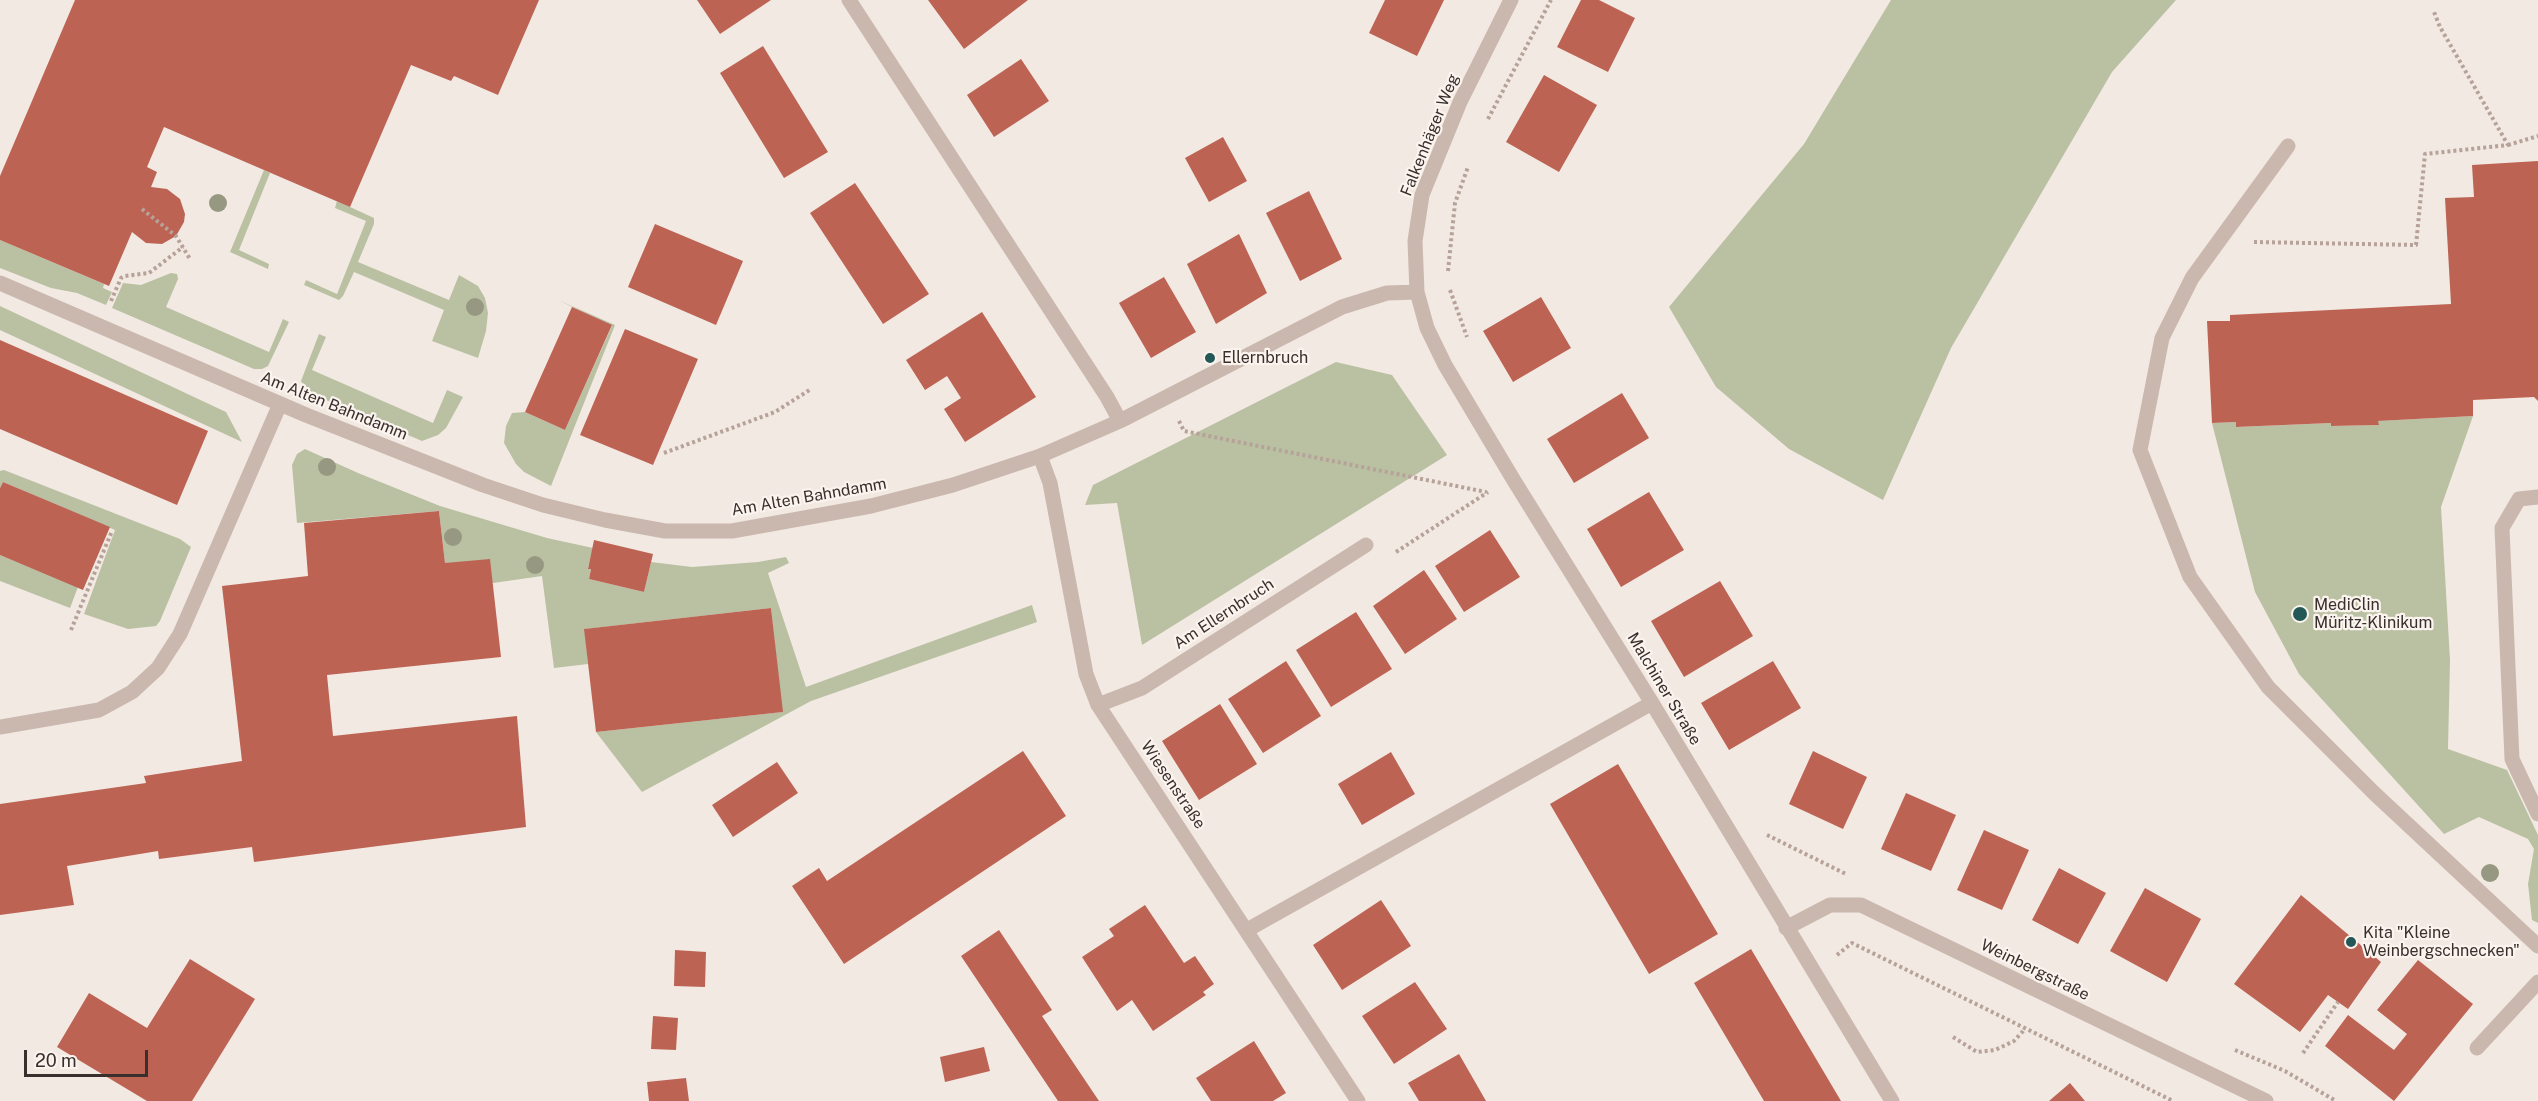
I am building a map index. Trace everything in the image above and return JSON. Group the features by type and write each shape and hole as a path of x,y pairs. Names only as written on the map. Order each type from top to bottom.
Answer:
{"street":[{"path":"849,0 1107,397 1120,421 1342,307 1388,293 1418,291"},
{"name":"Falkenhäger Weg","path":"1418,291 1415,241 1422,195 1460,102 1511,0"},
{"path":"2288,146 2192,278 2162,338 2140,450 2190,577 2268,687 2373,793 2538,946"},
{"name":"Am Alten Bahndamm","path":"0,283 280,404 454,474 533,501 605,520 665,531 732,531 838,513 953,485 1040,456 1120,421"},
{"name":"Malchiner Straße","path":"1418,291 1427,328 1445,365 1892,1101"},
{"path":"0,727 99,710 132,692 158,668 180,634 280,404"},
{"name":"Wiesenstraße","path":"1040,456 1050,483 1086,674 1098,705 1358,1101"},
{"path":"2538,497 2519,499 2502,528 2512,759 2538,814"},
{"name":"Am Ellernbruch","path":"1098,705 1142,688 1366,545"},
{"path":"1247,930 1652,703"},
{"name":"Weinbergstraße","path":"1786,928 1830,905 1861,905 2266,1101"},
{"path":"2477,1047 2538,982"}],"path":[{"path":"1484,126 1551,0"},
{"path":"2434,12 2440,27 2508,145"},
{"path":"2217,241 2415,245 2425,154 2508,145 2538,136"},
{"path":"1470,345 1447,282 1455,203 1471,159"},
{"path":"141,208 176,236 190,259"},
{"path":"100,326 121,278 149,273 183,247"},
{"path":"664,453 775,412 811,389"},
{"path":"1167,396 1184,432 1487,492"},
{"path":"1366,545 1385,559 1487,492 1513,479"},
{"path":"71,630 98,559 112,531"},
{"path":"1766,835 1850,876"},
{"path":"1837,964 1836,956 1852,943 2173,1101"},
{"path":"2303,1053 2338,1002"},
{"path":"1953,1037 1977,1052 1995,1050 2014,1041 2025,1029"},
{"path":"2231,1049 2285,1071 2336,1101"}],"green space":[{"path":"1891,0 2176,0 2112,72 1951,348 1883,500 1789,449 1716,387 1669,307 1804,144"},
{"path":"264,170 270,173 239,250 269,264 268,269 230,252"},
{"path":"337,201 374,218 374,224 358,262 449,300 459,275 478,286 485,298 488,313 486,331 478,358 432,341 444,310 354,272 339,300 304,285 306,280 337,294 366,221 335,208"},
{"path":"0,240 104,284 103,288 112,292 106,305 77,293 51,288 0,268"},
{"path":"171,273 177,274 178,279 166,307 269,352 283,319 289,322 268,366 254,369 112,308 123,283 141,285"},
{"path":"558,300 615,325 551,486 524,472 516,464 504,443 506,426 512,413 525,412 565,430 612,326"},
{"path":"0,306 226,412 242,442 0,330"},
{"path":"319,334 326,337 312,370 433,423 447,390 463,397 446,428 438,435 422,441 307,392 301,381"},
{"path":"1336,362 1392,375 1447,455 1142,645 1117,503 1085,505 1093,485"},
{"path":"2473,416 2441,507 2450,660 2448,749 2507,770 2538,835 2538,923 2532,920 2528,884 2534,849 2528,839 2479,817 2444,834 2299,674 2255,592 2212,423 2236,422 2236,427 2331,423 2332,426 2378,425 2378,421"},
{"path":"305,449 440,506 547,538 593,548 588,568 591,569 589,579 644,592 651,562 692,567 758,562 786,557 789,563 768,573 806,687 1032,605 1037,622 811,701 642,792 596,732 782,712 771,608 585,629 588,664 554,668 542,576 493,583 445,563 439,511 297,523 292,465 297,454"},
{"path":"4,470 180,539 191,547 156,626 128,629 84,614 115,530 3,482 0,488 0,471"},
{"path":"0,555 78,587 70,608 0,581"}],"building":[{"path":"75,0 539,0 498,95 454,76 451,81 411,65 350,207 164,127 147,167 157,172 151,187 167,189 180,199 185,214 184,222 176,236 162,244 146,243 132,232 109,286 0,240 0,176"},
{"path":"697,0 771,0 720,34"},
{"path":"928,0 1028,0 964,49"},
{"path":"1385,0 1444,0 1417,56 1369,33"},
{"path":"1581,0 1599,0 1635,18 1608,72 1557,47"},
{"path":"763,46 828,152 784,178 720,73"},
{"path":"1021,59 1049,101 994,137 967,95"},
{"path":"1544,75 1597,105 1559,172 1506,142"},
{"path":"1223,137 1247,181 1209,202 1185,158"},
{"path":"2538,161 2538,401 2534,397 2473,400 2473,416 2378,421 2379,425 2331,426 2331,423 2236,427 2236,422 2212,423 2207,321 2230,321 2230,315 2451,304 2445,198 2474,197 2472,165"},
{"path":"855,183 929,294 883,324 810,213"},
{"path":"1309,191 1342,259 1300,281 1266,213"},
{"path":"655,224 743,261 716,325 628,287"},
{"path":"1239,234 1267,293 1216,324 1187,264"},
{"path":"1164,277 1196,332 1151,358 1119,303"},
{"path":"1541,297 1571,348 1513,382 1483,331"},
{"path":"572,307 612,325 565,430 525,412"},
{"path":"982,312 1036,397 965,442 944,409 961,398 947,376 925,390 906,360"},
{"path":"625,329 698,359 653,465 580,435"},
{"path":"0,340 208,431 177,505 0,429"},
{"path":"1622,393 1649,438 1574,483 1547,439"},
{"path":"3,482 110,527 83,590 0,555 0,488"},
{"path":"1649,492 1684,550 1621,587 1587,529"},
{"path":"439,511 445,563 490,559 501,657 327,675 333,736 517,716 526,827 254,862 252,847 159,859 158,851 67,866 74,905 0,915 0,804 146,783 144,776 242,761 222,586 308,576 304,523"},
{"path":"1490,530 1520,577 1464,612 1435,566"},
{"path":"594,540 653,554 644,592 589,579 591,569 588,569"},
{"path":"1424,570 1457,619 1405,654 1373,606"},
{"path":"1720,581 1753,636 1684,677 1651,621"},
{"path":"771,608 783,712 596,732 584,629"},
{"path":"1356,612 1392,669 1331,707 1296,650"},
{"path":"1286,661 1321,716 1263,753 1228,699"},
{"path":"1773,661 1801,708 1729,750 1701,703"},
{"path":"1220,704 1257,764 1199,800 1162,741"},
{"path":"1023,751 1066,816 844,964 792,886 819,868 827,881"},
{"path":"1813,751 1867,777 1843,829 1789,804"},
{"path":"1391,752 1415,794 1362,825 1338,784"},
{"path":"777,762 798,793 733,837 712,805"},
{"path":"1618,764 1718,934 1649,974 1550,804"},
{"path":"1906,793 1956,815 1931,871 1881,849"},
{"path":"1984,830 2029,850 2002,910 1957,890"},
{"path":"2059,868 2106,893 2078,944 2032,920"},
{"path":"2145,888 2201,919 2167,982 2110,951"},
{"path":"2301,895 2381,962 2348,1009 2328,995 2300,1032 2234,984"},
{"path":"1381,900 1411,946 1342,990 1313,945"},
{"path":"1145,905 1184,963 1195,956 1214,984 1203,992 1206,995 1153,1031 1132,1000 1117,1011 1082,957 1114,936 1109,929"},
{"path":"999,930 1052,1010 1042,1016 1099,1101 1058,1101 961,956"},
{"path":"1751,949 1841,1101 1764,1101 1694,983"},
{"path":"675,950 706,952 705,987 674,986"},
{"path":"190,959 255,999 192,1101 147,1101 57,1047 89,993 147,1028"},
{"path":"2418,960 2473,1004 2394,1101 2325,1046 2348,1015 2394,1050 2407,1034 2377,1010"},
{"path":"1415,982 1447,1029 1394,1064 1362,1016"},
{"path":"653,1016 678,1018 676,1050 651,1049"},
{"path":"1254,1041 1286,1093 1273,1101 1211,1101 1196,1078"},
{"path":"984,1047 990,1071 945,1082 940,1057"},
{"path":"1459,1054 1486,1101 1419,1101 1408,1083"},
{"path":"686,1078 689,1101 649,1101 647,1082"},
{"path":"2070,1083 2085,1101 2049,1101"}],"place":[{"name":"Ellernbruch","path":"1210,358"},
{"name":"MediClin Müritz-Klinikum","path":"2300,614"},
{"name":"Kita \"Kleine Weinbergschnecken\"","path":"2351,942"}]}
